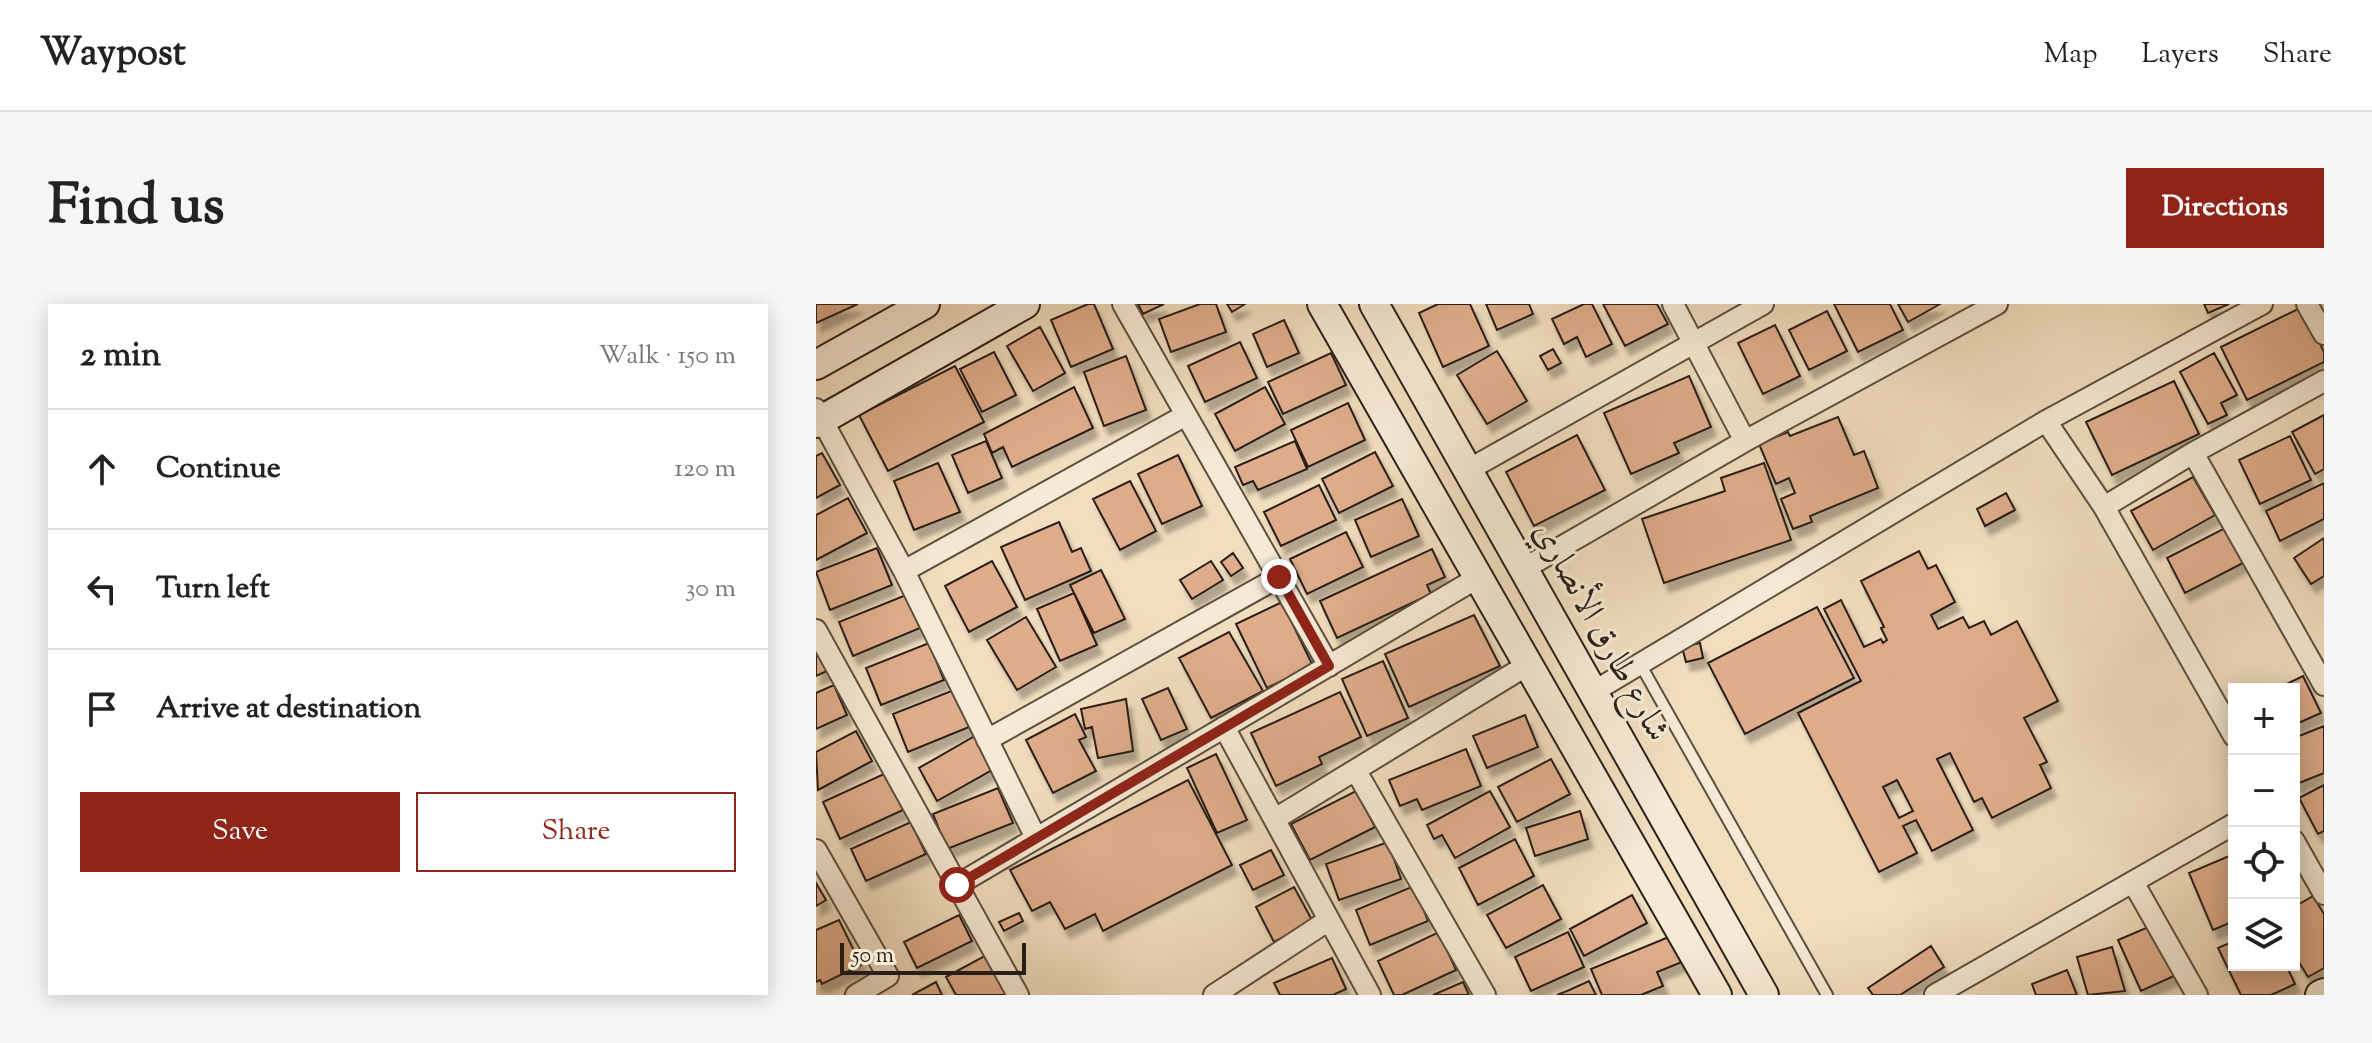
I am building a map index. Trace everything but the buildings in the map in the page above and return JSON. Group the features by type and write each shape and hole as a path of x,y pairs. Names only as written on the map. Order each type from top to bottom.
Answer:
{"street":[{"path":"816,365 925,304"},
{"path":"1025,304 818,417 904,571 1036,838"},
{"path":"1123,304 1329,666"},
{"path":"1322,304 1717,995"},
{"path":"1673,304 1745,441"},
{"path":"1468,470 1763,304"},
{"path":"1523,569 1745,441 1997,304"},
{"path":"1593,692 2046,421 2262,304"},
{"path":"2307,304 2324,334"},
{"name":"شارع طارق الأنصاري","path":"1384,307 1468,470 1764,995"},
{"path":"2104,507 2193,453 2324,381"},
{"path":"904,571 1186,415"},
{"path":"2046,421 2104,507 2228,725"},
{"path":"2193,453 2324,685"},
{"path":"987,740 1279,577"},
{"path":"957,885 1479,577"},
{"path":"816,630 1018,995"},
{"path":"1275,819 1529,664"},
{"path":"1224,727 1370,995"},
{"path":"1356,771 1485,995"},
{"path":"1935,995 2229,827"},
{"path":"816,850 888,976 856,995"},
{"path":"2300,852 2324,894"},
{"path":"2133,882 2197,995"},
{"path":"1214,995 1240,988 1329,920"}],"lane":[{"path":"1639,662 1827,995"}],"route":[{"path":"957,885 1329,666 1279,577"}]}
